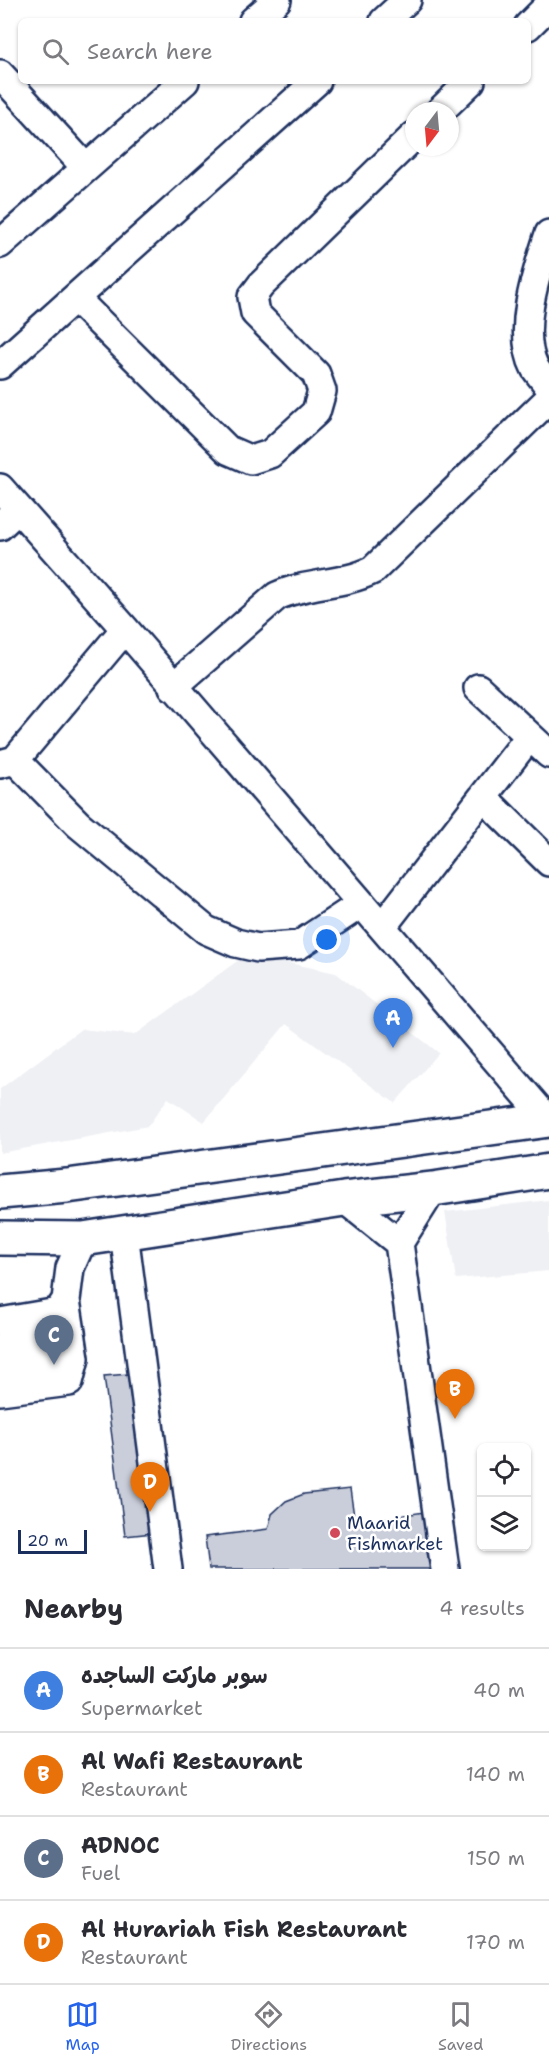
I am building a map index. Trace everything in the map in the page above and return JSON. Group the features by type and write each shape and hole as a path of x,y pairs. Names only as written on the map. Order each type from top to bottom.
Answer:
{"main road":[{"path":"0,1192 67,1186 549,1120"},
{"path":"0,1238 83,1239 344,1199 549,1172"}],"street":[{"path":"256,18 277,0"},
{"path":"387,18 407,0"},
{"path":"531,23 549,5"},
{"path":"0,74 86,168"},
{"path":"0,244 182,84"},
{"path":"0,365 314,84"},
{"path":"449,102 468,84"},
{"path":"75,298 228,450 251,460 270,454 316,412 322,391 316,374 255,313 252,297 261,285 405,145"},
{"path":"549,234 537,270 528,342 535,367 549,387"},
{"path":"173,687 277,597 291,589 362,575 373,570 549,399"},
{"path":"0,488 9,517 125,629 549,1120"},
{"path":"125,629 8,762 87,832 206,930 236,943 258,948 299,945 361,904"},
{"path":"382,927 483,797 539,746 478,688"},
{"path":"483,797 549,862"},
{"path":"433,1189 399,1243 445,1569"},
{"path":"344,1199 399,1243"},
{"path":"124,1233 168,1569"},
{"path":"0,1391 69,1382 73,1348 66,1300 70,1268 83,1239"},
{"path":"0,1322 58,1312 66,1300"},
{"path":"0,1348 73,1348"},
{"path":"0,1368 73,1348"}],"shaded area":[{"path":"247,954 336,973 439,1053 395,1103 286,1024 204,1122 168,1098 148,1126 0,1153 0,1089 81,1029 135,1035"},
{"path":"549,1200 549,1271 456,1279 445,1212"}],"building":[{"path":"129,1374 153,1533 125,1536 104,1376"},
{"name":"Maarid Fishmarket","path":"350,1489 355,1523 430,1511 438,1569 209,1569 205,1537 268,1529 272,1514 286,1501 304,1494"}],"place":[{"name":"سوبر ماركت الساجده","path":"393,1048"},
{"name":"ADNOC","path":"54,1365"},
{"name":"Al Wafi Restaurant","path":"455,1419"},
{"name":"Al Hurariah Fish Restaurant","path":"150,1512"},
{"name":"Maarid Fishmarket","path":"335,1533"}]}
